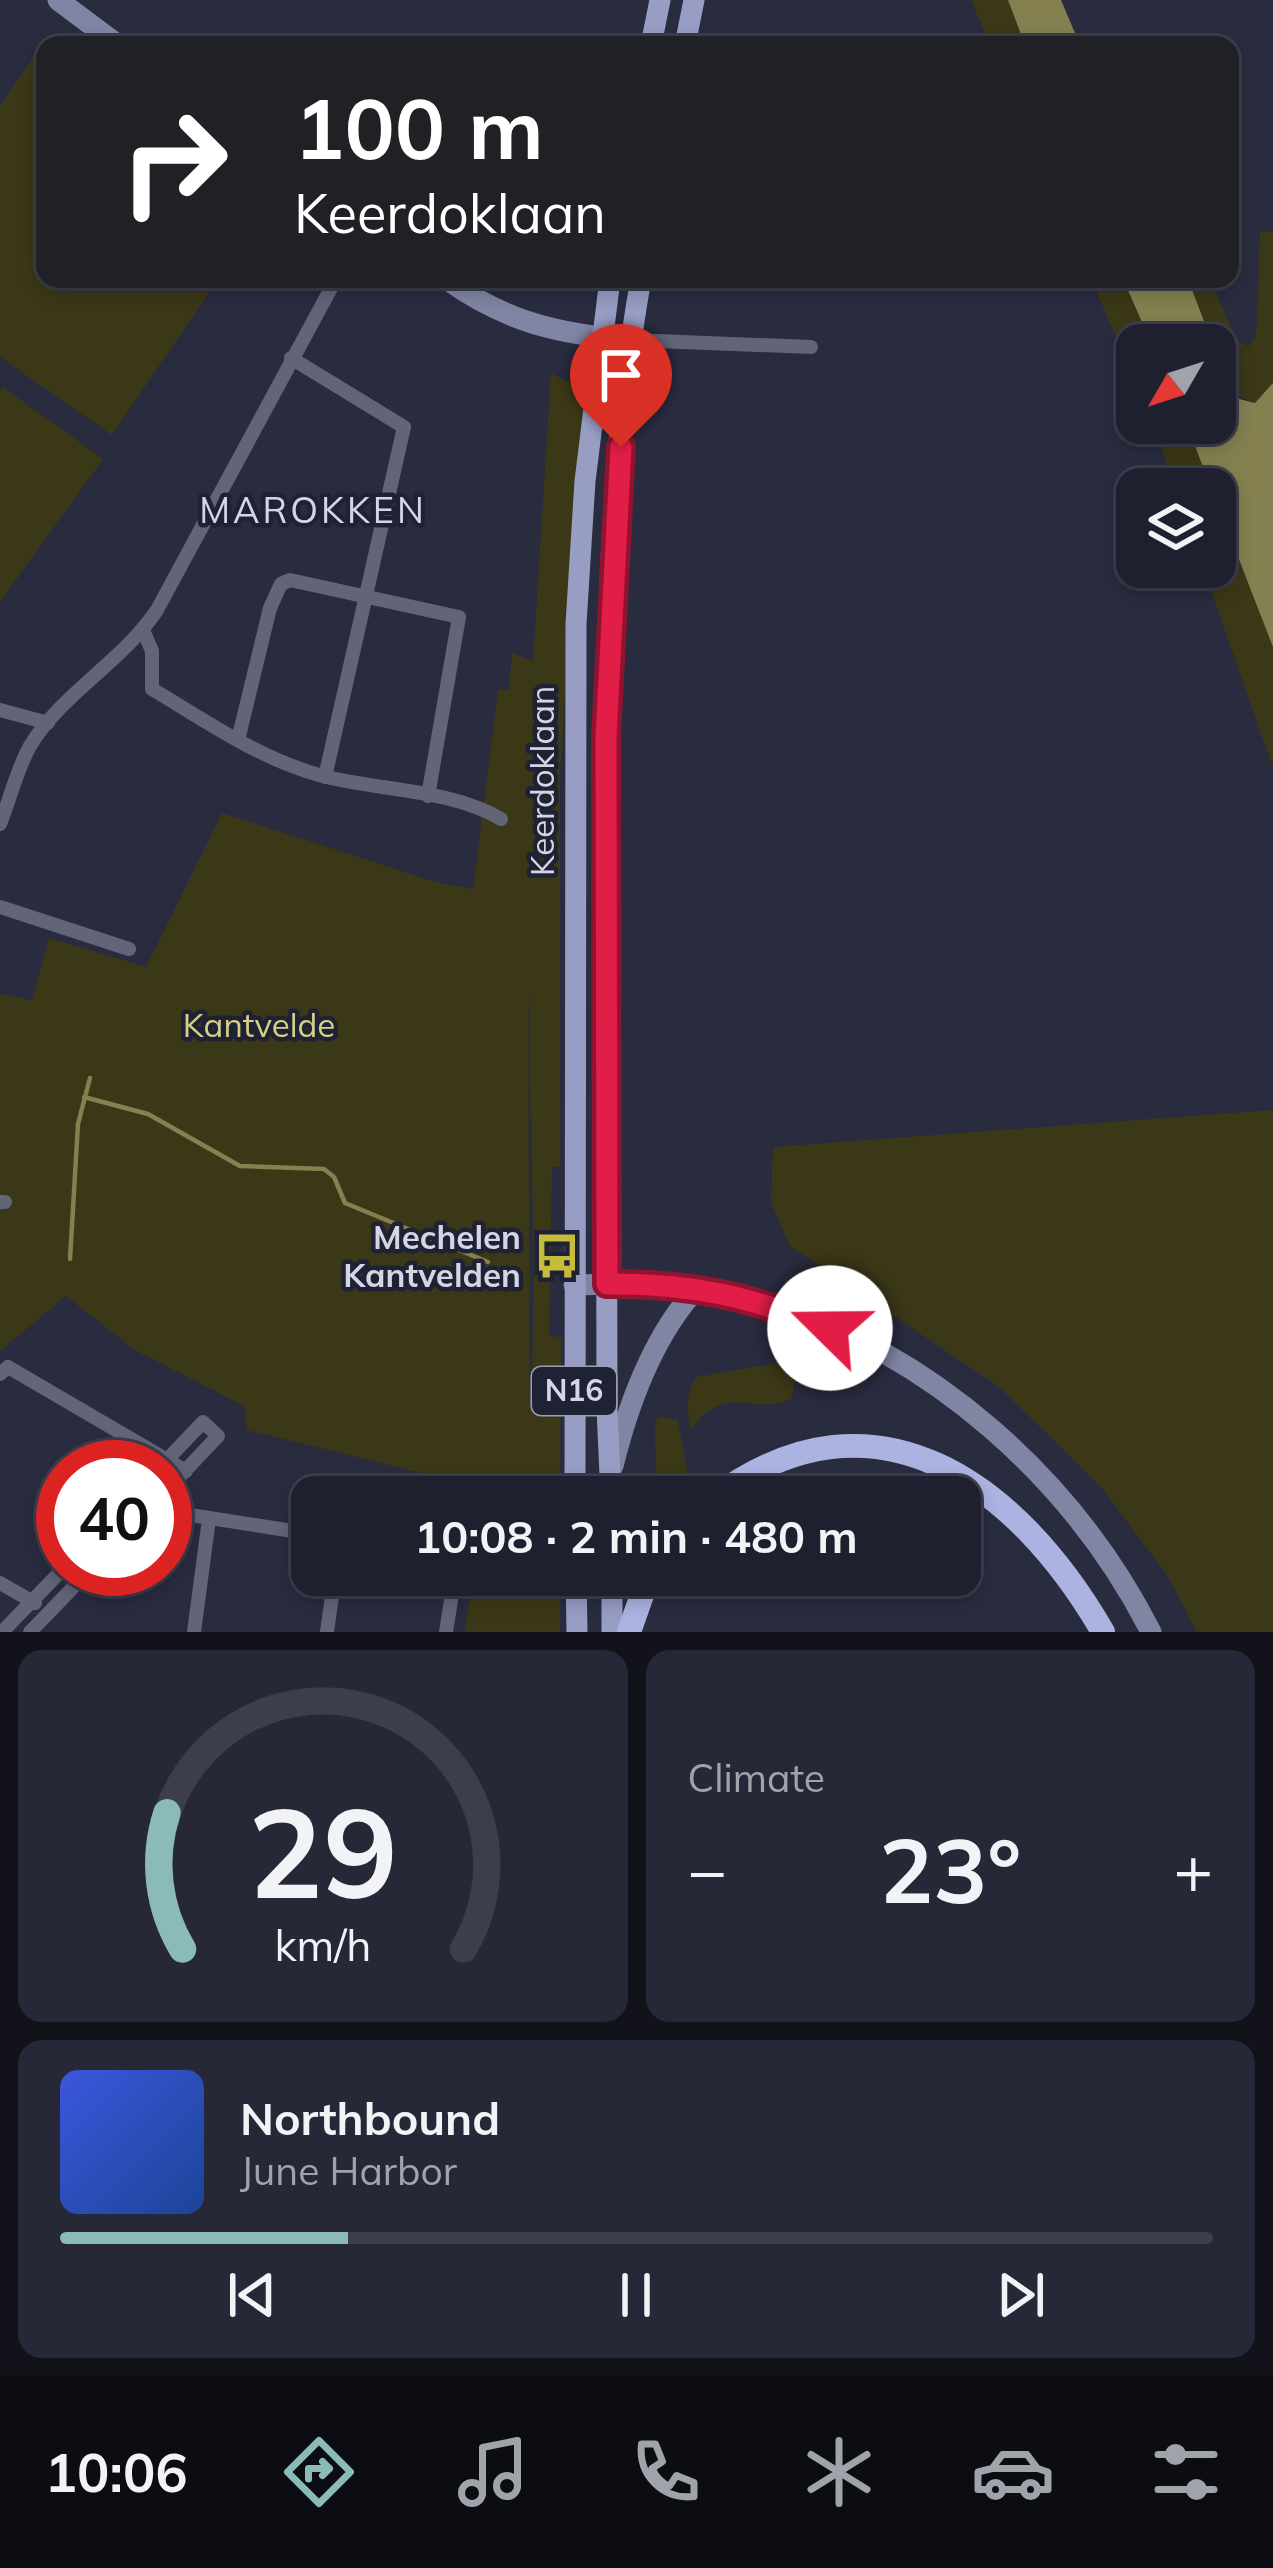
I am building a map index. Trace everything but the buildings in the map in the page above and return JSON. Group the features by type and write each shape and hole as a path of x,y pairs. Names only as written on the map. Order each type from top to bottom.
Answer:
{"highway":[{"path":"746,1476 811,1452 869,1448 938,1464 960,1476"},
{"path":"981,1488 1020,1519 1064,1571 1103,1632"},
{"path":"629,1632 642,1596"}],"main road":[{"path":"653,36 660,0"},
{"path":"687,36 694,0"},
{"name":"Keerdoklaan","path":"574,1285 576,624 585,481 608,288"},
{"name":"Keerdoklaan","path":"607,1284 606,737 612,573 630,340 639,288"},
{"name":"N16","path":"607,1284 611,1476"},
{"name":"N16","path":"574,1285 575,1476"},
{"path":"576,1596 577,1632"},
{"path":"611,1596 612,1632"}],"street":[{"path":"58,0 106,36"},
{"path":"0,824 30,747 48,723 143,630 330,288"},
{"path":"459,288 524,324 600,338 812,346"},
{"path":"291,358 404,427 325,777"},
{"path":"238,740 270,608 281,584 290,580 459,617 428,796"},
{"path":"143,630 152,652 152,689 277,763 428,796 501,819"},
{"path":"0,710 48,723"},
{"path":"0,907 129,949"},
{"path":"574,1285 697,1288 767,1303 850,1337 910,1371 975,1415 1067,1504 1117,1573 1151,1632"},
{"path":"613,1476 622,1427 650,1363 674,1313 697,1288"},
{"path":"0,1374 8,1366 126,1440"},
{"path":"186,1440 202,1423 218,1436 192,1464"},
{"path":"192,1516 291,1531"},
{"path":"194,1632 209,1519"},
{"path":"0,1583 50,1612"},
{"path":"2,1632 37,1596"},
{"path":"30,1632 65,1596"},
{"path":"327,1632 332,1596"},
{"path":"446,1632 452,1596"}],"green space":[{"path":"971,0 1008,0 1022,36 986,36"},
{"path":"34,56 36,288 212,288 112,435 0,357 0,106"},
{"path":"1260,231 1273,232 1273,383 1255,403 1236,395 1236,339 1248,346 1255,339"},
{"path":"1095,288 1126,288 1142,324 1116,324 1116,337"},
{"path":"1192,288 1214,288 1230,324 1206,324"},
{"name":"Kantvelde","path":"551,373 584,391 560,774 560,1166 552,1167 549,1336 561,1337 560,1476 434,1476 247,1430 244,1406 135,1350 66,1296 0,1351 0,994 32,1000 49,938 146,967 222,813 439,883 473,889 498,689 509,690 512,653 533,661","holes":["528,981 534,1272 530,1403"]},
{"path":"3,387 103,459 0,602 0,391"},
{"path":"1160,444 1194,444 1204,468 1168,468"},
{"path":"1236,553 1273,647 1273,768 1210,588 1236,588"},
{"path":"1273,1110 1273,1632 1197,1632 1167,1575 1100,1486 998,1386 790,1246 771,1203 773,1147"},
{"path":"777,1363 795,1375 792,1398 766,1405 717,1406 691,1430 689,1395 697,1377"},
{"path":"656,1420 678,1420 690,1476 656,1476"},
{"path":"469,1596 560,1596 560,1632 465,1632"}],"shaded area":[{"path":"1008,0 1061,0 1076,36 1022,36"},
{"path":"1127,288 1191,288 1205,324 1143,324"},
{"path":"1273,383 1273,647 1236,552 1236,468 1203,468 1194,444 1236,444 1236,393 1239,399 1255,403"}],"waterway":[{"path":"70,1259 78,1124 90,1078"},
{"path":"84,1097 148,1114 240,1166 324,1169 334,1177 345,1203 488,1262"}],"place":[{"name":"Mechelen Kantvelden","path":"557,1256"}],"district":[{"name":"MAROKKEN","path":"313,510"}],"route":[{"path":"621,447 606,737 607,1284 663,1284 735,1295 830,1328"}]}
